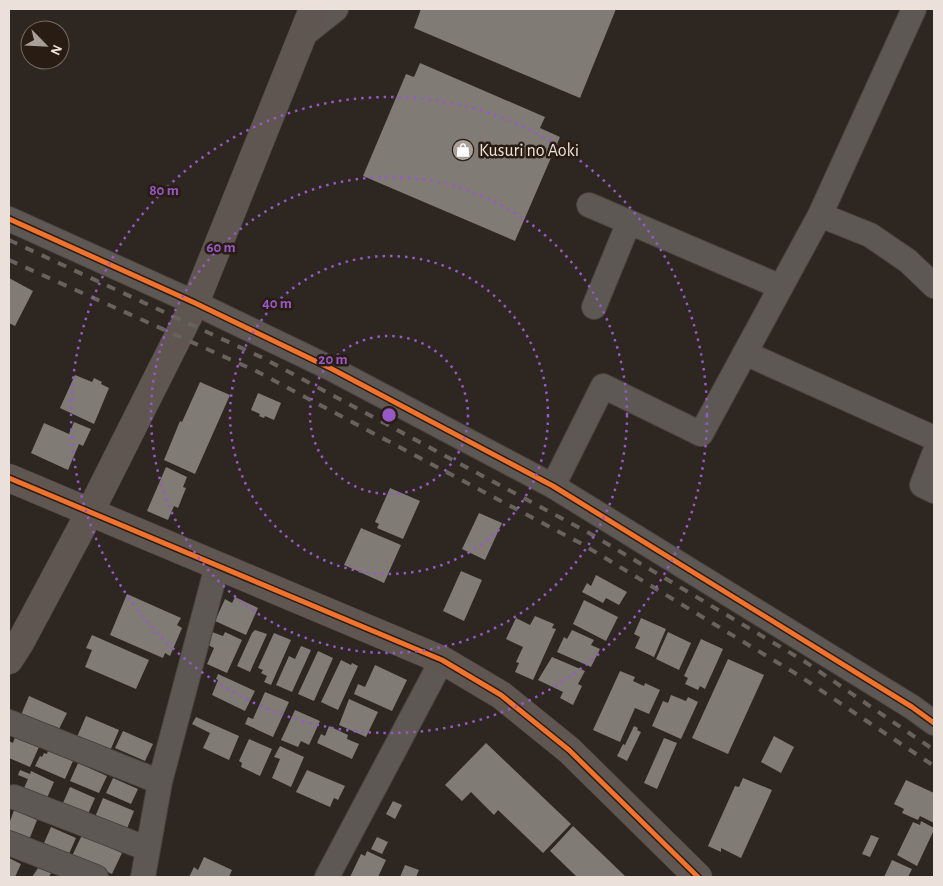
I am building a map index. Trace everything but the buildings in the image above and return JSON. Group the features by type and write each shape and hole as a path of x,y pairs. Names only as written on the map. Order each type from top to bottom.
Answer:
{"street":[{"path":"302,36 303,9"},
{"path":"12,647 90,512 196,303 313,9"},
{"path":"302,36 336,9"},
{"path":"553,486 603,386 701,434 820,215 914,9"},
{"path":"589,206 781,287"},
{"path":"820,215 870,236 908,261 934,286"},
{"path":"9,219 196,303 332,369 553,486 713,583 912,707 934,723"},
{"path":"594,307 629,222"},
{"path":"745,353 934,438"},
{"path":"934,454 922,485 934,491"},
{"path":"9,478 442,660 501,695 569,750 698,877"},
{"path":"142,877 160,782 217,566"},
{"path":"327,877 442,660"},
{"path":"9,722 160,782"},
{"path":"14,797 148,849"},
{"path":"9,843 96,877"}],"railway":[{"path":"9,240 263,358 589,533 804,661 934,750"},
{"path":"9,260 256,371 582,544 798,675 934,766"}],"cycle path":[{"path":"9,219 195,303 332,369 553,486 912,707 934,723"},
{"path":"9,478 442,660 501,695 569,750 698,877"}],"place":[{"name":"Kusuri no Aoki","path":"463,150"}]}
